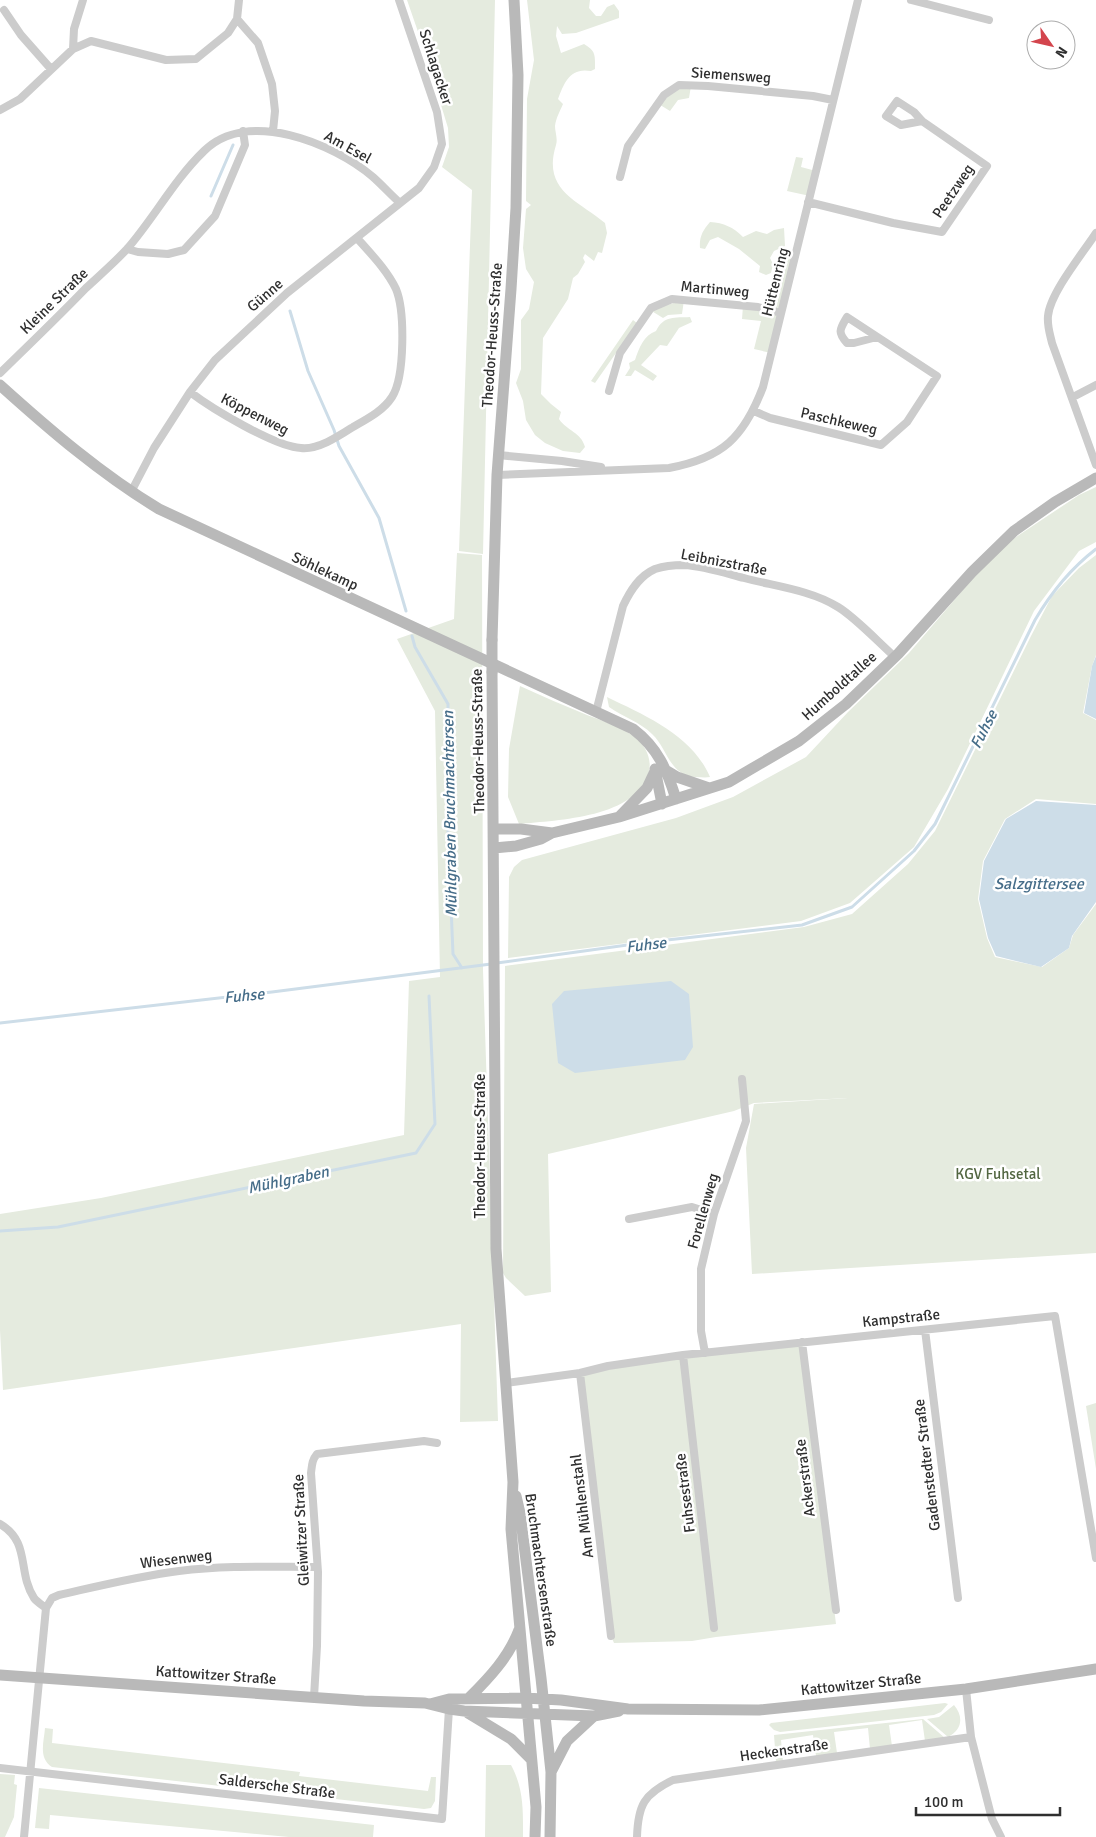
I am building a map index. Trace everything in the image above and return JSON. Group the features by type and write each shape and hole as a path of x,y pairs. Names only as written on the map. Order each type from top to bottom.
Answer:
{"street":[{"path":"73,49 74,29 83,0"},
{"path":"0,110 20,99 73,49 92,42 166,60 196,59 228,33 237,19 239,0"},
{"name":"Schlagacker","path":"399,0 437,112 442,144"},
{"name":"Theodor-Heuss-Straße","path":"513,1482 496,1249 492,640 498,455 512,289 516,208 518,75 514,0"},
{"name":"Hüttenring","path":"497,475 669,468 690,464 711,456 726,446 742,430 754,411 763,386 858,0"},
{"path":"911,0 989,20"},
{"path":"4,10 50,69"},
{"path":"237,19 258,43 272,84 275,111 273,131"},
{"name":"Siemensweg","path":"620,177 628,146 664,95 679,85 713,86 813,96 833,100"},
{"name":"Peetzweg","path":"808,202 893,224 942,232 986,166 922,121"},
{"path":"127,249 138,252 168,254 184,250 214,216 245,145 243,131"},
{"name":"Kleine Straße","path":"0,373 127,249 187,169 205,150 222,138 243,131 273,131"},
{"name":"Am Esel","path":"273,131 300,138 351,162 372,176 400,203"},
{"name":"Günne","path":"130,492 154,448 190,392 215,360 287,293 419,188 434,168 442,144"},
{"path":"1096,233 1058,289 1050,306 1048,316 1052,343 1096,465"},
{"name":"Köppenweg","path":"190,392 206,405 267,437 302,449 325,442 346,432 386,405 393,396 399,382 402,353 402,315 396,290 392,283 383,268 357,238"},
{"name":"Martinweg","path":"609,391 620,353 652,308 663,303 672,299 758,307 781,313"},
{"name":"Paschkeweg","path":"754,411 770,418 881,445 907,422 937,376 878,337 847,317 840,328 841,336 847,343 878,337"},
{"name":"Söhlekamp","path":"0,385 106,476 159,509 633,729 647,739 656,752 667,771 676,799"},
{"path":"1073,397 1096,385"},
{"name":"Hüttenring","path":"498,455 562,461 613,469"},
{"name":"Humboldtallee","path":"494,848 516,846 552,834 619,817 730,782 799,741 846,704 894,657 972,572 1014,531 1055,502 1096,478"},
{"name":"Leibnizstraße","path":"596,712 623,606 629,594 646,574 668,566 686,565 716,571 821,598 839,608 894,657"},
{"path":"656,752 655,771 662,804"},
{"path":"619,817 646,788 655,771"},
{"path":"667,771 677,777 709,788"},
{"name":"Humboldtallee","path":"494,830 521,829 552,834"},
{"name":"Forellenweg","path":"706,1352 700,1331 702,1269 714,1214 746,1121 742,1079"},
{"path":"629,1219 692,1207 714,1214"},
{"name":"Kampstraße","path":"506,1383 706,1352 1055,1316 1096,1558"},
{"name":"Gadenstedter Straße","path":"925,1330 958,1598"},
{"name":"Ackerstraße","path":"802,1342 836,1610"},
{"name":"Fuhsestraße","path":"683,1355 714,1628"},
{"name":"Am Mühlenstahl","path":"580,1373 611,1636"},
{"name":"Gleiwitzer Straße","path":"314,1697 317,1646 317,1567 311,1473 314,1458 318,1454 358,1449 424,1441 437,1443"},
{"name":"Bruchmachtersenstraße","path":"513,1482 511,1529 536,1807 536,1837"},
{"name":"Bruchmachtersenstraße","path":"513,1482 520,1513 541,1678 550,1772 550,1837"},
{"path":"0,1524 13,1532 18,1542 29,1588 35,1600 46,1608 24,1837"},
{"name":"Wiesenweg","path":"46,1608 52,1598 59,1595 135,1578 179,1571 220,1567 317,1567"},
{"path":"469,1698 497,1668 514,1642 520,1628"},
{"name":"Kattowitzer Straße","path":"430,1704 449,1699 525,1698 628,1708 759,1710 966,1689 1096,1669"},
{"name":"Kattowitzer Straße","path":"0,1674 430,1704 464,1711 594,1716 628,1708"},
{"path":"966,1689 971,1737 992,1819 1001,1837"},
{"name":"Saldersche Straße","path":"0,1768 442,1819 448,1709"},
{"path":"464,1711 511,1739 531,1759"},
{"path":"550,1772 567,1741 594,1716"},
{"name":"Heckenstraße","path":"637,1837 638,1818 646,1799 655,1789 673,1780 971,1737"}],"green space":[{"path":"407,0 495,0 483,554 459,551 472,190 442,167 449,147 448,128"},
{"path":"527,0 590,0 589,8 596,16 601,16 607,7 614,4 619,11 619,18 576,33 562,34 557,26 556,36 561,53 584,44 591,49 595,57 595,69 591,71 578,71 573,74 560,93 558,99 563,104 555,126 557,140 553,160 554,173 558,183 565,192 605,223 607,233 602,253 598,252 594,261 585,254 583,258 585,262 578,274 573,278 568,299 543,338 541,394 561,412 559,419 562,423 583,442 585,447 580,453 563,451 545,443 535,435 526,420 523,401 516,383 521,369 521,320 529,309 534,282 526,269 523,248 526,209 531,205 526,201 527,99 534,60"},
{"path":"679,85 691,86 689,98 678,100 670,111 657,103"},
{"path":"796,157 803,158 801,167 816,171 810,196 787,191"},
{"path":"710,222 728,226 743,237 756,231 767,234 784,228 785,246 774,251 770,258 773,264 771,273 766,275 759,272 760,266 739,249 718,237 710,240 705,249 700,248 702,234"},
{"path":"779,256 794,259 771,353 754,349 761,321 742,319 743,306 764,309"},
{"path":"684,300 682,314 668,315 663,318 650,310"},
{"path":"690,317 692,322 679,328 667,346 660,345 641,365 657,376 653,381 635,370 631,376 625,376 630,368 629,363 635,360 642,342 656,331 663,322 670,318"},
{"path":"633,320 637,323 595,383 591,381"},
{"path":"1096,487 1096,542 1079,551 1034,611 948,789 914,847 850,903 801,921 508,958 509,877 514,867 522,860 676,818 733,797 806,757 848,712 909,653 998,549 1079,495"},
{"path":"457,553 482,555 483,970 498,1421 460,1422 461,1324 3,1390 0,1330 0,1214 101,1198 404,1135 409,981 440,977 435,711 397,639 454,619"},
{"name":"KGV Fuhsetal","path":"1096,555 1096,655 1083,713 1096,720 1096,804 1036,799 1005,819 983,861 978,899 987,938 995,957 1042,967 1069,948 1073,935 1096,904 1096,1253 752,1274 746,1148 754,1104 848,1098 754,1103 734,1111 548,1154 551,1292 525,1296 503,1273 505,966 804,927 852,914 908,864 935,831 1052,596 1079,568"},
{"path":"520,686 612,725 636,738 645,748 650,762 649,771 642,787 630,799 594,814 554,821 519,824 508,797 509,749"},
{"path":"607,697 652,720 680,738 702,762 710,777 695,777 680,772 652,734 609,707"},
{"path":"802,1342 836,1624 692,1641 614,1643 611,1636 580,1373"},
{"path":"1096,1403 1096,1469 1086,1406"},
{"path":"948,1704 941,1712 934,1715 780,1732 774,1730 769,1725 771,1723"},
{"path":"954,1705 959,1714 960,1723 956,1731 948,1737 927,1719 939,1717"},
{"path":"923,1719 945,1738 925,1741 922,1720 889,1725 892,1746 870,1749 868,1728 834,1732 837,1753 816,1756 813,1735 781,1740 783,1761 776,1762 774,1735"},
{"path":"45,1728 53,1729 52,1743 300,1772 299,1776 428,1791 431,1777 436,1777 435,1801 431,1808 424,1809 52,1767 43,1754"},
{"path":"486,1765 511,1765 521,1791 523,1837 485,1837"},
{"path":"0,1774 15,1775 14,1784 17,1785 14,1817 5,1837 0,1837"},
{"path":"39,1788 374,1825 373,1837 289,1837 50,1815 49,1829 35,1828"}],"water":[{"path":"1096,656 1096,719 1084,713 1092,666"},
{"name":"Salzgittersee","path":"1036,801 1096,805 1096,902 1072,936 1069,948 1041,967 996,956 988,938 979,899 984,861 1006,819"},
{"path":"671,981 689,994 693,1047 685,1060 575,1073 558,1063 552,1004 564,991"}],"waterway":[{"name":"Mühlgraben Bruchmachtersen","path":"211,196 233,145"},
{"name":"Mühlgraben Bruchmachtersen","path":"290,311 308,371 339,446 379,518 406,611"},
{"name":"Fuhse","path":"497,963 649,942 802,925 852,907 914,851 935,824 1035,620 1062,581 1096,549"},
{"name":"Mühlgraben Bruchmachtersen","path":"412,636 415,647 448,704 448,835 453,954 462,968"},
{"name":"Fuhse","path":"0,1023 272,992 491,964"},
{"name":"Mühlgraben","path":"0,1231 58,1227 416,1153 435,1124 429,996"}]}
